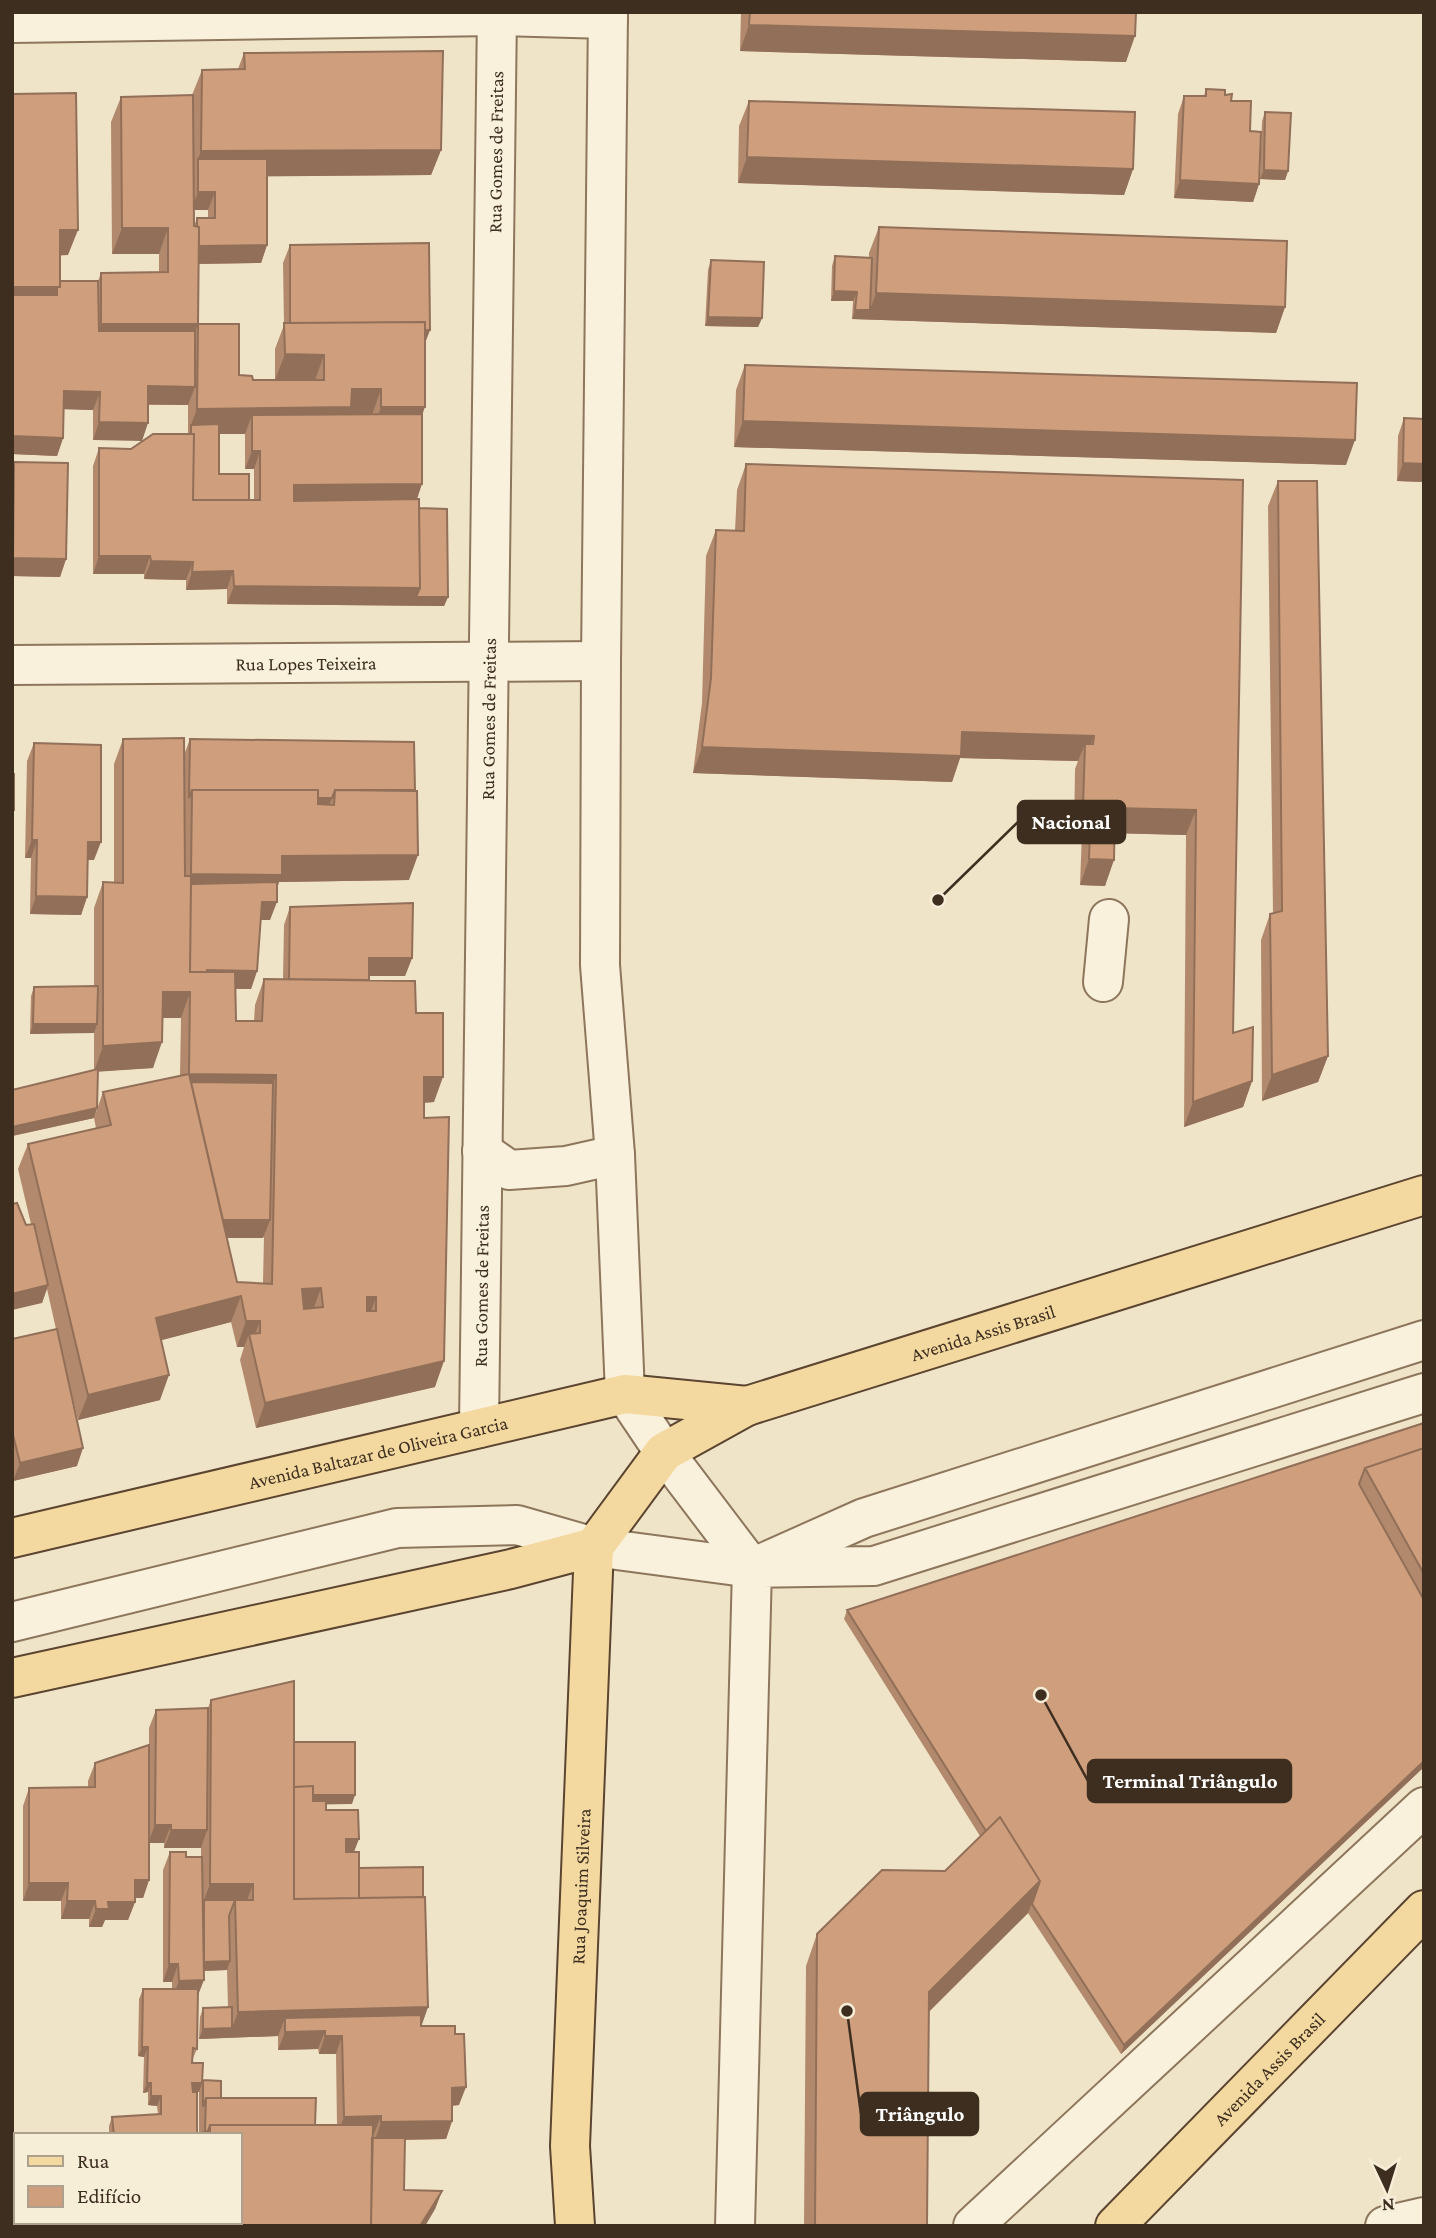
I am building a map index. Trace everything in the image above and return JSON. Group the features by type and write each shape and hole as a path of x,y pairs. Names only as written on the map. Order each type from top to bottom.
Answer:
{"main road":[{"name":"Avenida Assis Brasil","path":"594,1547 664,1452 747,1406 1424,1195"},
{"name":"Avenida Baltazar de Oliveira Garcia","path":"12,1538 625,1394 747,1406"},
{"path":"12,1678 511,1569 594,1547"},
{"name":"Rua Joaquim Silveira","path":"575,2226 570,2146 594,1547"},
{"name":"Avenida Assis Brasil","path":"1115,2226 1424,1910"},
{"path":"551,2226 570,2146"}],"street":[{"path":"12,23 496,14 608,15 600,965 615,1155 625,1394 664,1452 752,1568 734,2226"},
{"name":"Rua Gomes de Freitas","path":"479,1428 496,14"},
{"name":"Rua Lopes Teixeira","path":"12,665 601,662"},
{"path":"1103,982 1109,919"},
{"path":"482,1151 509,1170 566,1166 615,1155"},
{"path":"752,1568 864,1518 1424,1340"},
{"path":"12,1622 397,1528 517,1525 594,1547 752,1568 874,1566 1424,1393"},
{"path":"973,2226 1424,1807"},
{"path":"1385,2226 1424,2217"}],"building":[{"path":"750,12 1136,12 1135,36 749,25"},
{"path":"443,51 441,150 201,151 202,70 245,69 244,53"},
{"path":"1206,89 1225,90 1225,95 1232,94 1231,101 1251,101 1250,131 1261,132 1259,184 1180,180 1184,96 1206,96"},
{"path":"76,93 78,230 60,230 60,287 12,287 12,94"},
{"path":"193,95 194,226 199,227 198,324 101,324 101,273 168,272 168,228 122,228 121,97"},
{"path":"749,101 1135,112 1133,169 747,157"},
{"path":"1265,112 1291,113 1288,171 1264,170"},
{"path":"198,159 267,159 267,245 199,246 197,218 215,218 215,192 198,192"},
{"path":"879,227 1287,241 1285,307 876,293"},
{"path":"429,243 430,330 425,330 425,322 290,323 290,245"},
{"path":"835,256 872,258 870,310 855,310 857,292 834,291"},
{"path":"711,260 764,262 762,318 708,317"},
{"path":"60,281 98,281 99,331 195,331 195,387 148,386 148,423 99,422 100,392 64,391 63,438 12,436 13,295 57,295"},
{"path":"425,322 425,407 381,407 381,389 352,389 351,407 197,409 198,324 239,324 239,375 252,376 253,380 324,380 324,355 285,354 284,323"},
{"path":"745,365 1357,383 1355,440 743,421"},
{"path":"422,414 422,484 294,485 294,501 419,499 420,588 234,586 233,571 192,572 193,562 151,561 150,556 99,556 99,448 131,449 153,434 194,434 193,500 260,500 260,451 252,451 252,415"},
{"path":"1404,418 1424,419 1424,464 1403,463"},
{"path":"219,424 219,474 249,474 249,500 193,500 194,434 191,434 191,425"},
{"path":"14,462 68,463 66,559 13,558"},
{"path":"746,464 1243,480 1233,1033 1253,1027 1252,1081 1193,1102 1196,810 1115,808 1114,860 1089,859 1091,806 1083,806 1085,744 1093,744 1094,736 962,732 961,756 702,747 711,678 716,530 744,531"},
{"path":"1278,481 1317,481 1328,1056 1272,1075 1270,914 1282,911"},
{"path":"419,508 447,509 448,597 416,597 420,588"},
{"path":"184,738 185,876 191,876 190,972 235,972 236,1021 262,1021 264,979 415,981 416,1013 443,1013 443,1077 424,1077 424,1118 449,1117 444,1361 265,1403 249,1334 260,1333 260,1321 246,1321 241,1296 156,1318 169,1375 88,1395 28,1144 111,1125 103,1092 189,1074 190,992 163,992 162,1042 103,1046 103,882 123,883 123,739","holes":["189,1074 276,1075 272,1284 237,1282","321,1288 323,1307 304,1309 302,1289","367,1297 376,1297 376,1311 367,1311"]},
{"path":"190,739 414,742 415,790 335,790 332,798 318,798 318,790 192,790 189,798"},
{"path":"34,743 101,745 101,842 88,842 87,897 36,896 37,840 32,840"},
{"path":"14,774 14,810 12,810"},
{"path":"192,790 318,790 318,804 334,805 335,790 417,791 418,855 282,856 282,875 191,874"},
{"path":"277,882 277,902 262,902 257,971 190,972 191,884"},
{"path":"413,903 412,958 369,958 369,980 289,979 290,907"},
{"path":"98,986 97,1024 33,1024 34,987"},
{"path":"98,1069 97,1108 12,1127 12,1090"},
{"path":"191,1082 273,1083 270,1220 223,1220"},
{"path":"17,1203 26,1225 34,1224 48,1285 12,1294 12,1204"},
{"path":"57,1329 83,1448 20,1463 12,1431 12,1339"},
{"path":"1424,1423 1424,1448 1365,1468 1359,1484 1424,1600 1424,1761 1124,2045 1032,1904 1040,1881 1000,1817 986,1831 847,1610"},
{"path":"1424,1448 1424,1574 1365,1468"},
{"path":"294,1681 294,1899 425,1897 428,2007 238,2012 235,1900 253,1900 253,1884 210,1884 211,1700"},
{"path":"208,1708 207,1830 171,1830 171,1825 155,1825 156,1710"},
{"path":"294,1742 355,1742 355,1795 313,1795 313,1786 294,1787"},
{"path":"149,1745 149,1880 135,1880 135,1902 108,1902 109,1909 96,1909 95,1901 67,1901 68,1883 29,1883 29,1788 95,1787 95,1763"},
{"path":"313,1786 313,1801 326,1801 326,1810 358,1810 359,1839 346,1839 346,1852 359,1852 359,1898 294,1899 294,1787"},
{"path":"1000,1817 1040,1881 929,1992 927,2226 815,2226 817,1934 882,1870 945,1871"},
{"path":"170,1852 186,1852 186,1857 202,1857 204,1980 179,1981 178,1964 169,1964"},
{"path":"423,1867 423,1897 359,1898 359,1868"},
{"path":"204,1900 235,1900 229,1916 230,1961 204,1962"},
{"path":"143,1989 198,1989 197,2049 193,2048 192,2063 203,2063 202,2083 192,2083 193,2092 197,2092 197,2133 114,2133 112,2117 161,2114 161,2096 151,2096 151,2083 147,2083 148,2047 142,2047"},
{"path":"232,2007 232,2028 203,2029 203,2008"},
{"path":"421,2015 421,2026 455,2026 455,2034 464,2034 466,2087 452,2088 452,2121 381,2122 381,2116 344,2117 342,2036 325,2036 325,2031 285,2032 285,2018"},
{"path":"203,2080 221,2081 221,2098 206,2098 203,2107"},
{"path":"206,2098 316,2098 315,2125 210,2125 205,2132"},
{"path":"210,2125 373,2125 371,2226 208,2226 242,2224 242,2133 210,2133"},
{"path":"372,2138 405,2138 404,2190 442,2191 420,2226 371,2226"},
{"path":"18,2224 58,2224 58,2226"},
{"path":"83,2224 205,2224 205,2226 72,2226"}],"place":[{"name":"Nacional","path":"938,900"},
{"name":"Terminal Triângulo","path":"1041,1695"},
{"name":"Triângulo","path":"847,2011"}]}
